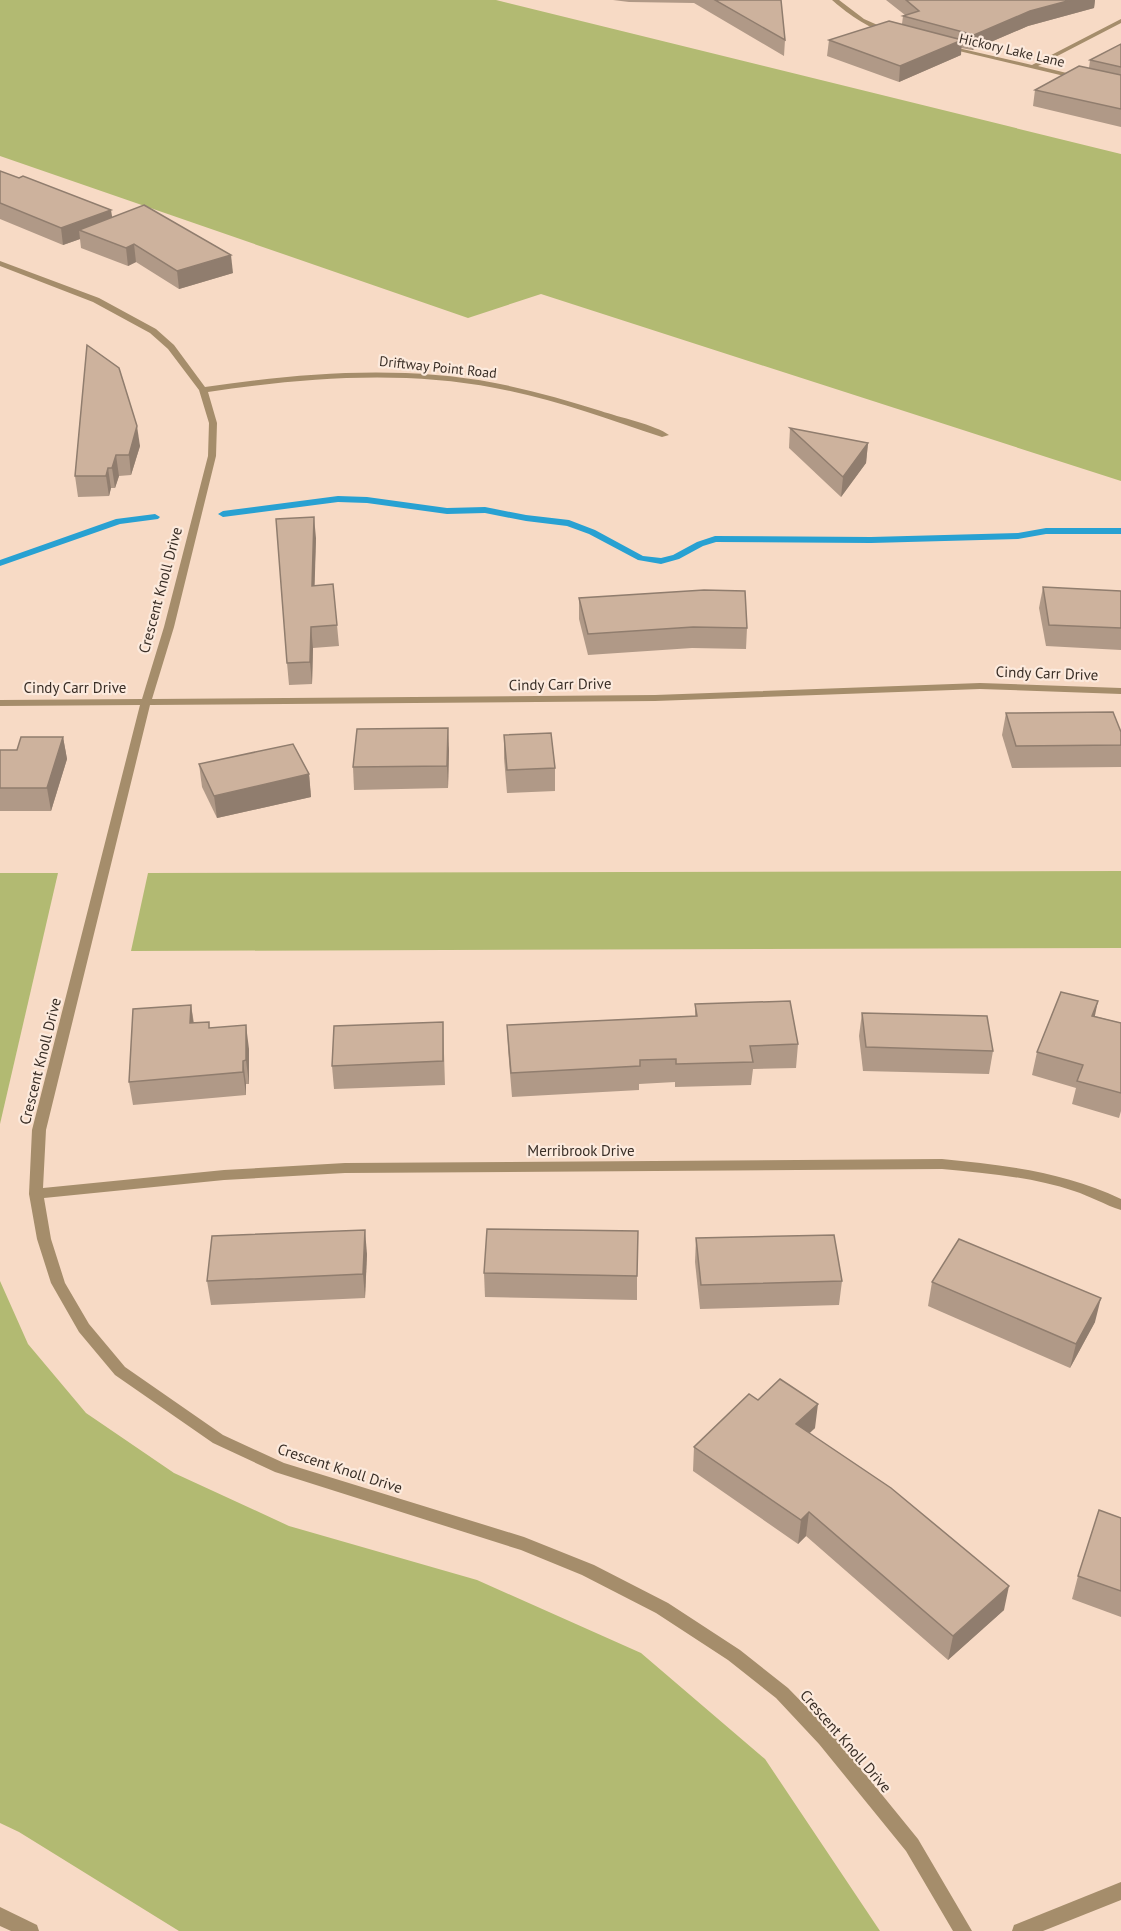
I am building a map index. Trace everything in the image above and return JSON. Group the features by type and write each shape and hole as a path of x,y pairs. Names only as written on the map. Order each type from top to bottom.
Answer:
{"street":[{"path":"835,0 862,20 892,33"},
{"path":"1032,67 1121,21"},
{"name":"Hickory Lake Lane","path":"934,45 1088,80"},
{"name":"Crescent Knoll Drive","path":"0,263 96,300 153,331 171,347 203,390 213,423 212,456 169,627 146,702 39,1130 36,1194 44,1239 58,1283 84,1328 120,1371 218,1438 280,1468 524,1544 588,1570 662,1608 716,1643 782,1693 825,1738 912,1845 963,1931"},
{"name":"Driftway Point Road","path":"203,390 309,376 416,375 495,385 544,397 664,435"},
{"name":"Cindy Carr Drive","path":"0,703 655,698 980,686 1121,691"},
{"name":"Merribrook Drive","path":"36,1194 224,1175 345,1168 942,1164 1002,1169 1053,1180 1106,1197 1121,1205"},
{"path":"1021,1931 1121,1892"},
{"path":"0,1916 30,1931"}],"green space":[{"path":"0,0 496,0 1121,154 1121,481 541,294 468,318 0,156"},
{"path":"1121,871 1121,948 131,951 148,873"},
{"path":"0,873 58,873 0,1124"},
{"path":"0,1281 28,1344 86,1413 174,1473 289,1526 477,1580 641,1653 765,1759 880,1931 179,1931 19,1832 0,1823"}],"building":[{"path":"715,0 781,0 785,40"},
{"path":"906,0 1071,0 1030,11 974,35 903,16 919,11"},
{"path":"889,21 962,40 900,66 829,40"},
{"path":"1121,44 1121,67 1090,60"},
{"path":"1079,66 1121,75 1121,109 1035,90"},
{"path":"0,171 19,178 23,176 111,210 61,228 0,203"},
{"path":"144,205 231,255 177,271 134,244 126,248 79,230"},
{"path":"87,345 119,368 137,426 129,455 116,455 112,468 108,468 106,476 75,476"},
{"path":"790,428 868,443 843,477"},
{"path":"314,517 312,586 333,584 337,625 311,627 310,662 287,663 276,519"},
{"path":"1043,587 1121,591 1121,628 1049,625"},
{"path":"704,590 745,591 747,628 693,627 588,634 579,598"},
{"path":"1113,712 1121,732 1121,745 1016,746 1006,713"},
{"path":"448,728 447,766 353,767 357,729"},
{"path":"551,733 555,768 507,770 504,735"},
{"path":"21,737 63,737 47,788 0,788 0,750 17,750"},
{"path":"293,744 309,774 214,796 199,764"},
{"path":"1061,992 1098,1001 1092,1016 1121,1023 1121,1093 1077,1081 1083,1065 1037,1052"},
{"path":"790,1001 798,1044 750,1046 753,1062 676,1064 676,1059 640,1060 640,1066 511,1073 507,1025 697,1016 695,1004"},
{"path":"191,1005 190,1023 209,1022 209,1028 246,1025 246,1060 243,1061 243,1072 129,1082 133,1009"},
{"path":"862,1013 987,1016 993,1051 866,1047"},
{"path":"443,1022 443,1061 332,1066 334,1026"},
{"path":"487,1229 638,1231 637,1276 484,1273"},
{"path":"365,1230 363,1274 207,1281 212,1236"},
{"path":"834,1235 842,1281 701,1285 696,1238"},
{"path":"959,1239 1101,1298 1076,1344 932,1282"},
{"path":"780,1379 818,1404 796,1424 891,1488 1009,1586 953,1636 809,1512 801,1520 694,1447 749,1394 758,1400"},
{"path":"1099,1510 1121,1518 1121,1591 1078,1576"}],"waterway":[{"path":"223,514 338,499 367,500 447,511 485,510 569,523 592,532 641,558 661,561 676,557 715,539 871,540 1018,536 1046,531 1121,531"},
{"path":"0,563 119,521 155,517"}]}
